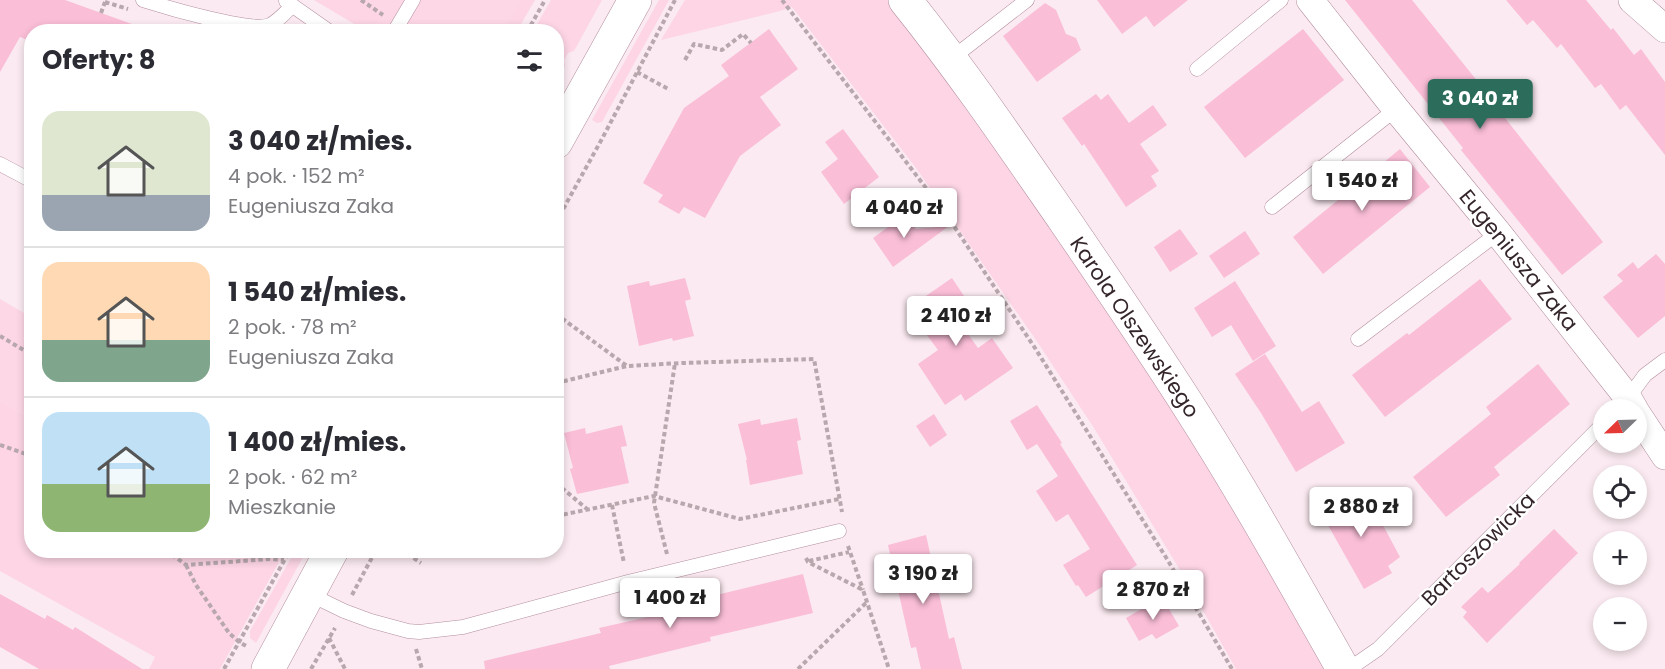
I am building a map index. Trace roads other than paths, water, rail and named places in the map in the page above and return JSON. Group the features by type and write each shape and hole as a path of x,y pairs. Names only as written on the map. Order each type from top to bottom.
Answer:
{"street":[{"path":"564,127 634,0"},
{"name":"Karola Olszewskiego","path":"905,0 1001,128 1187,403 1343,669"},
{"name":"Eugeniusza Zaka","path":"1310,0 1498,233 1623,399"},
{"path":"1632,0 1665,29"},
{"name":"Eugeniusza Zaka","path":"1647,432 1665,456"},
{"path":"268,669 328,558"}],"lane":[{"path":"143,0 179,11 240,24"},
{"path":"399,24 413,0"},
{"path":"951,59 1027,0"},
{"path":"1197,69 1281,0"},
{"path":"270,24 288,3 318,24"},
{"path":"1272,207 1396,108"},
{"path":"0,164 24,177"},
{"path":"1358,339 1498,233"},
{"path":"1633,399 1645,375 1665,360"},
{"name":"Bartoszowicka","path":"1349,669 1377,649 1593,434"},
{"path":"309,594 344,611 408,631 463,627 628,582 843,531"}]}
